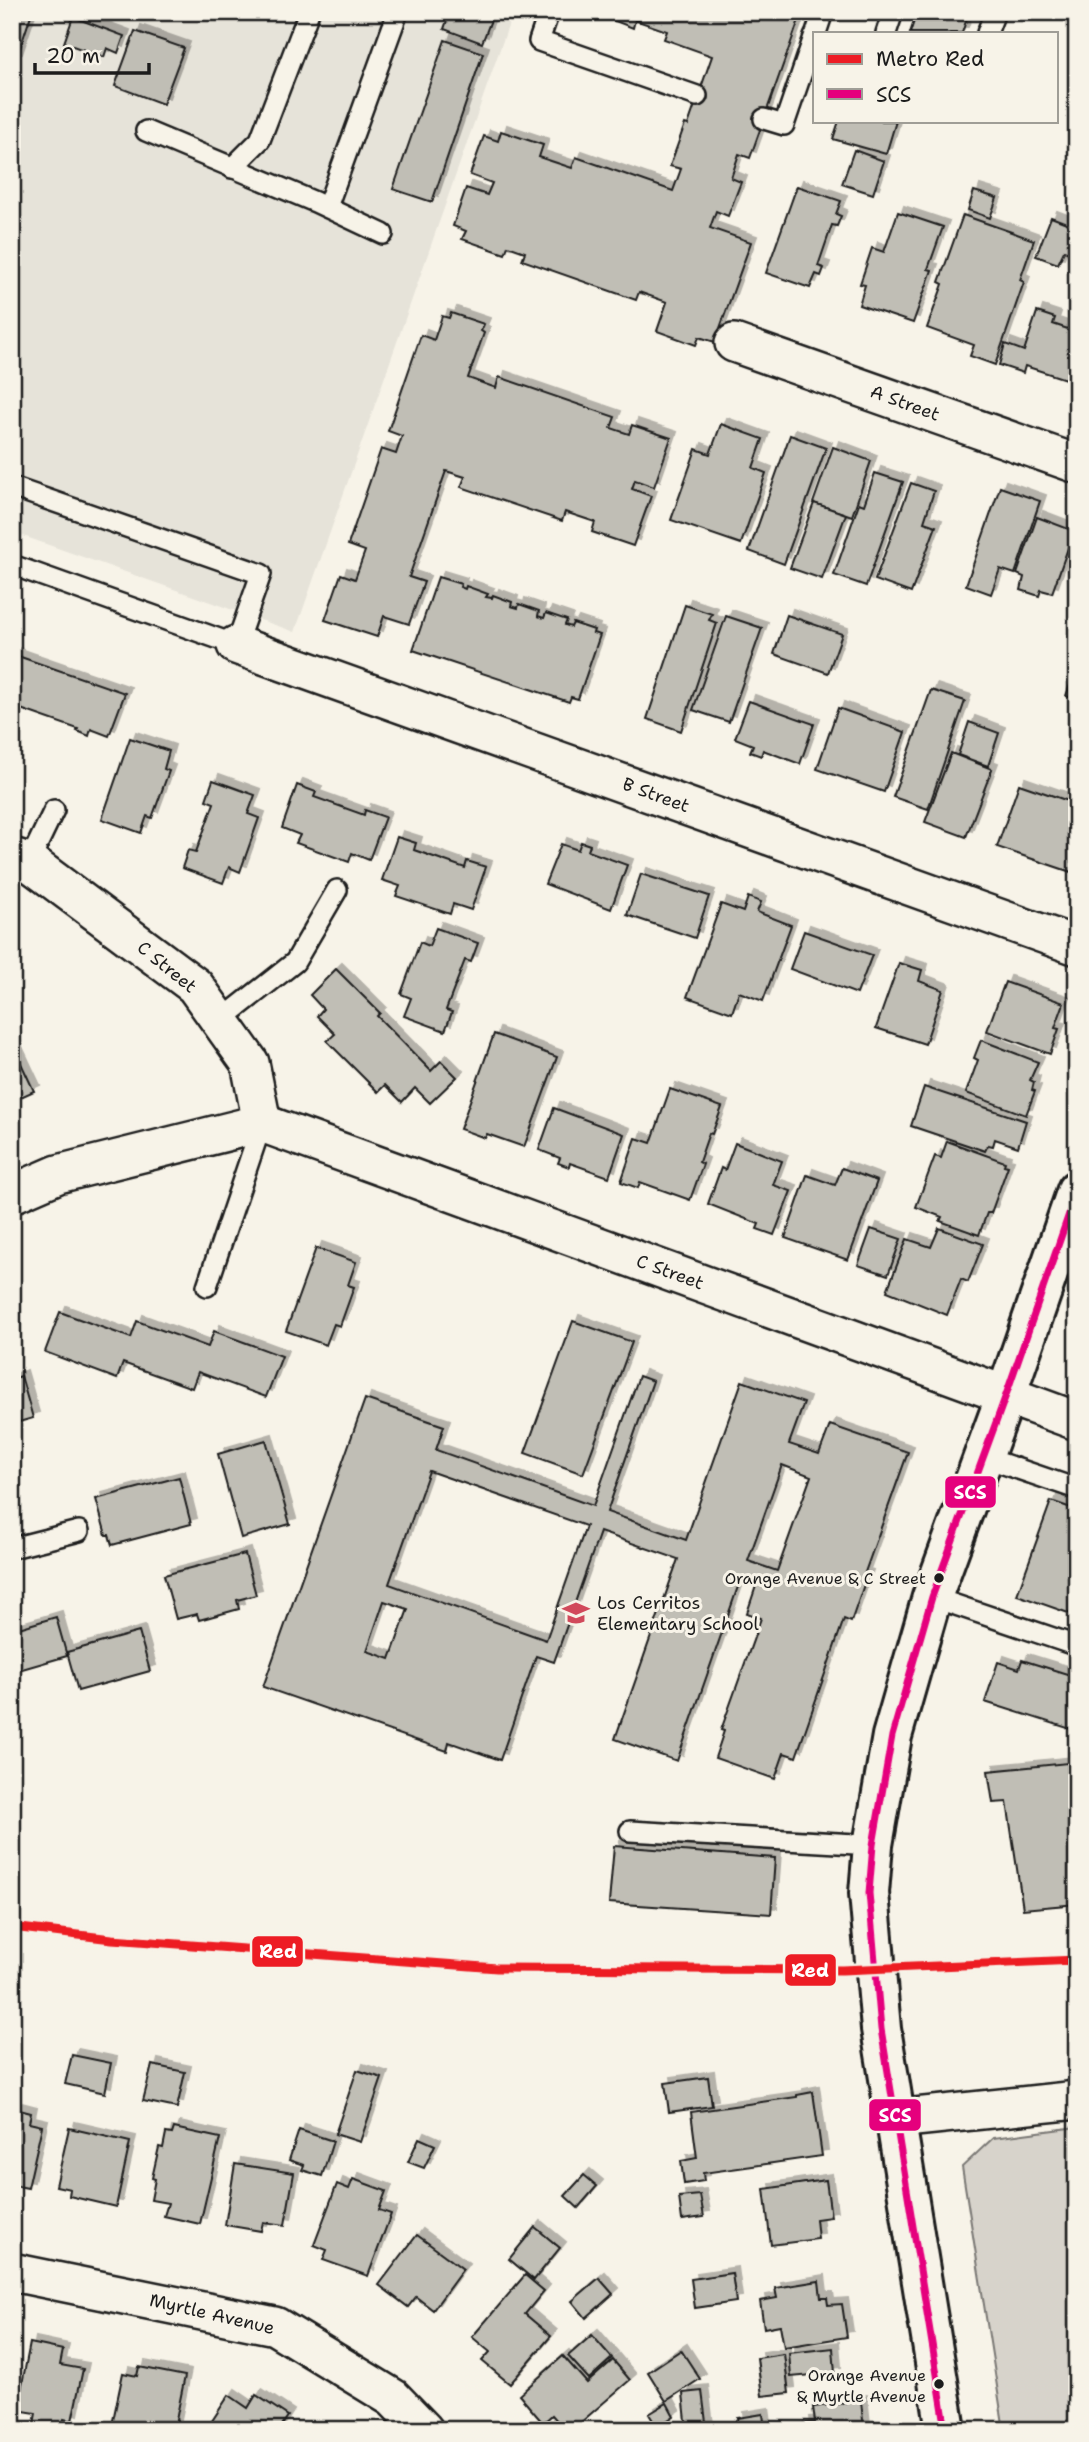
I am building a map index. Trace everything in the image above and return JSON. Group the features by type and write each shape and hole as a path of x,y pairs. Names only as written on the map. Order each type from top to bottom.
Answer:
{"street":[{"name":"A Street","path":"734,342 1077,464"},
{"name":"B Street","path":"236,645 1077,946"},
{"name":"C Street","path":"20,860 195,986 250,1063 262,1123 1077,1421"},
{"path":"12,1195 58,1174 262,1123"},
{"path":"946,2430 874,1974 869,1893 873,1845 892,1736 932,1597 1077,1190"},
{"path":"896,2119 1077,2100"},
{"name":"Myrtle Avenue","path":"12,2272 275,2326 393,2398 424,2430"}],"lane":[{"path":"327,207 398,12"},
{"path":"549,12 539,41 697,96"},
{"path":"816,32 823,12"},
{"path":"886,32 893,12"},
{"path":"987,32 995,12"},
{"path":"232,168 260,140 304,13"},
{"path":"764,119 784,125 813,41"},
{"path":"146,131 327,207 383,234"},
{"path":"12,565 236,645 261,574 16,489"},
{"path":"20,860 54,810"},
{"path":"220,1021 295,962 337,890"},
{"path":"207,1286 262,1123"},
{"path":"983,1457 1077,1489"},
{"path":"12,1548 79,1531"},
{"path":"932,1597 1077,1646"},
{"path":"630,1831 873,1845"}],"shaded area":[{"path":"12,12 513,12 295,632 12,532"},
{"path":"1077,2127 1077,2430 1004,2430 962,2167 993,2138"}],"building":[{"path":"12,12 32,12 16,60 12,59"},
{"path":"450,12 494,12 482,43 444,29"},
{"path":"592,12 785,12 800,17 750,158 739,154 731,178 741,182 728,216 716,211 710,228 751,242 715,342 699,337 696,345 657,331 667,302 639,292 636,300 522,260 525,252 508,246 505,254 462,239 466,231 453,226 466,188 487,195 492,183 470,175 484,136 498,141 501,131 543,145 539,157 572,168 576,157 673,191 681,169 670,166 685,124 688,125 712,56 664,39 667,31 635,20 633,28"},
{"path":"917,12 934,19 937,12 969,12 962,32 910,32"},
{"path":"73,17 124,36 118,53 107,48 104,57 64,43"},
{"path":"135,31 184,48 163,104 115,86"},
{"path":"445,40 483,53 432,202 393,189"},
{"path":"839,122 896,122 886,154 833,139"},
{"path":"854,150 884,161 873,194 842,184"},
{"path":"797,186 841,201 836,214 841,216 837,226 832,225 818,266 824,268 821,276 816,274 810,288 766,273"},
{"path":"974,191 997,198 990,218 968,210"},
{"path":"898,212 943,227 928,269 932,270 913,323 859,305 865,285 860,284 872,248 884,252"},
{"path":"963,215 1034,240 1020,280 1024,282 995,365 970,356 974,345 927,328 943,284 939,282"},
{"path":"1051,217 1077,227 1075,255 1064,251 1058,264 1036,256"},
{"path":"1037,312 1055,318 1053,324 1077,332 1075,382 1025,366 1023,373 999,365 1005,344 1024,351"},
{"path":"451,313 484,324 481,331 484,333 468,378 496,388 499,377 615,417 611,428 629,434 632,425 671,438 654,487 635,480 632,489 651,496 633,546 592,532 595,522 565,512 562,521 461,487 465,477 446,471 409,577 424,582 409,624 384,616 377,637 325,620 341,574 355,579 365,551 348,545 381,449 396,454 402,436 388,431 421,335 434,340 442,316 449,318"},
{"path":"721,424 763,439 753,468 766,473 741,544 671,520 696,449 710,454"},
{"path":"790,435 826,448 784,564 749,551"},
{"path":"833,447 871,461 852,516 813,503"},
{"path":"875,473 903,482 866,586 834,575 859,503 864,505"},
{"path":"911,483 934,491 924,522 936,526 911,593 875,580"},
{"path":"1000,487 1040,501 1015,574 1000,569 991,594 966,585"},
{"path":"814,503 846,514 822,579 790,568"},
{"path":"1037,517 1074,531 1052,593 1041,590 1039,596 1021,590 1024,577 1017,574"},
{"path":"438,577 461,584 460,587 465,589 466,586 488,594 486,597 492,598 493,595 512,602 511,606 518,608 519,604 539,611 538,616 544,618 546,613 567,620 565,625 571,627 573,623 594,630 593,633 600,635 578,699 571,697 569,702 413,650"},
{"path":"685,605 712,614 709,620 717,623 681,731 647,719"},
{"path":"787,615 842,634 828,673 774,654"},
{"path":"726,616 762,628 729,722 693,710"},
{"path":"12,654 125,693 109,736 91,729 89,736 77,731 78,729 12,706"},
{"path":"1077,665 1077,700 1066,696"},
{"path":"931,690 965,701 928,809 893,797"},
{"path":"749,701 814,724 800,764 763,750 761,756 750,752 753,745 735,738"},
{"path":"838,708 905,732 884,792 817,769"},
{"path":"969,722 999,733 988,766 958,755"},
{"path":"130,738 169,751 164,769 169,771 152,818 147,816 141,833 102,819"},
{"path":"951,753 992,769 966,837 925,822"},
{"path":"213,780 255,795 248,814 259,818 240,872 229,867 223,883 182,868 188,850 196,852 214,803 206,800"},
{"path":"1019,784 1077,804 1077,874 997,847"},
{"path":"297,785 316,792 314,797 364,815 365,810 385,817 369,860 352,853 349,862 296,843 300,835 282,828"},
{"path":"397,837 416,843 414,850 465,868 467,861 486,867 471,910 453,904 450,914 396,896 400,886 382,880"},
{"path":"581,842 590,845 588,851 627,865 611,909 545,884 561,844 578,850"},
{"path":"641,874 709,896 695,938 627,915"},
{"path":"748,897 761,902 757,912 791,925 763,1001 739,992 732,1013 687,997 721,904 743,912"},
{"path":"436,928 478,943 471,962 465,960 446,1010 452,1012 445,1031 404,1016 411,998 401,994 420,942 429,946"},
{"path":"804,931 872,955 857,994 790,969"},
{"path":"899,963 922,970 919,981 943,990 925,1044 876,1028"},
{"path":"336,969 380,1013 377,1016 431,1071 441,1061 457,1077 430,1103 415,1088 402,1102 385,1085 378,1092 327,1041 335,1034 317,1016 323,1009 310,995"},
{"path":"1005,982 1064,1003 1050,1054 987,1031"},
{"path":"494,1034 557,1057 524,1147 487,1134 485,1138 460,1129"},
{"path":"981,1040 1038,1062 1030,1080 1034,1082 1032,1090 1035,1091 1026,1115 966,1093 978,1060 974,1058"},
{"path":"12,1044 34,1091 12,1101"},
{"path":"924,1087 1026,1121 1018,1147 995,1139 993,1146 988,1145 985,1151 911,1126"},
{"path":"670,1089 722,1107 699,1162 703,1164 690,1200 640,1182 638,1188 621,1182 636,1138 651,1143"},
{"path":"554,1108 624,1134 609,1177 570,1163 569,1167 558,1163 560,1158 539,1150"},
{"path":"947,1141 1005,1162 1004,1165 1008,1166 991,1213 987,1213 979,1235 940,1221 942,1217 916,1207 935,1156 941,1158"},
{"path":"735,1143 782,1161 773,1185 791,1191 774,1235 757,1229 759,1224 708,1204 721,1168 725,1170"},
{"path":"842,1168 877,1181 848,1260 785,1238 807,1175 835,1185"},
{"path":"939,1228 983,1244 968,1282 961,1279 947,1315 887,1291 907,1239 931,1247"},
{"path":"871,1229 901,1239 888,1275 858,1265"},
{"path":"316,1248 356,1262 348,1285 354,1287 340,1326 334,1324 326,1345 286,1331"},
{"path":"60,1312 131,1338 137,1321 208,1347 214,1331 282,1356 266,1397 198,1372 192,1388 123,1363 117,1379 45,1352"},
{"path":"573,1321 632,1342 583,1474 525,1453"},
{"path":"21,1376 33,1418 12,1424 12,1379"},
{"path":"639,1376 653,1381 607,1512 686,1540 742,1381 804,1403 789,1444 819,1454 830,1425 908,1452 864,1575 867,1576 851,1622 844,1619 796,1757 784,1753 775,1779 715,1758 724,1731 721,1730 761,1618 747,1613 756,1586 740,1581 677,1761 615,1739 678,1559 600,1532 554,1662 536,1656 500,1760 449,1742 447,1751 263,1687 365,1399 444,1426 436,1450 593,1506","holes":["782,1465 811,1476 777,1571 748,1561","429,1471 586,1526 546,1640 389,1584","384,1601 408,1609 390,1659 367,1651"]},
{"path":"266,1440 290,1524 241,1538 218,1454"},
{"path":"179,1477 191,1524 112,1545 109,1535 106,1535 96,1499"},
{"path":"1051,1501 1077,1510 1077,1616 1017,1595"},
{"path":"245,1554 256,1595 237,1600 239,1609 199,1620 197,1614 176,1619 164,1575"},
{"path":"56,1617 67,1656 12,1672 12,1630"},
{"path":"139,1632 150,1671 78,1691 67,1652"},
{"path":"1022,1660 1077,1677 1077,1731 985,1702 998,1662 1019,1669"},
{"path":"1077,1762 1077,1904 1023,1909 1007,1802 993,1803 988,1771"},
{"path":"614,1846 775,1858 771,1914 609,1903"},
{"path":"72,2055 111,2063 105,2093 65,2084"},
{"path":"152,2065 185,2072 177,2108 143,2101"},
{"path":"357,2070 382,2078 360,2142 335,2134"},
{"path":"708,2077 712,2106 669,2112 665,2083"},
{"path":"813,2092 822,2156 703,2173 704,2181 684,2184 681,2161 697,2158 691,2112 797,2097"},
{"path":"12,2108 31,2113 29,2123 42,2126 28,2188 12,2185"},
{"path":"69,2128 130,2142 116,2207 69,2196 70,2189 56,2186"},
{"path":"174,2128 220,2138 200,2224 164,2216 168,2203 151,2200 155,2179 152,2178 159,2147 163,2148 166,2133 172,2134"},
{"path":"299,2130 333,2141 322,2176 302,2170 304,2165 289,2160"},
{"path":"419,2138 435,2145 424,2168 408,2162"},
{"path":"235,2164 294,2173 285,2225 263,2222 261,2231 225,2225"},
{"path":"584,2175 597,2186 578,2208 565,2196"},
{"path":"353,2179 386,2191 379,2210 391,2214 368,2276 323,2260 327,2250 314,2245 337,2184 349,2189"},
{"path":"826,2180 831,2217 816,2219 818,2239 771,2245 764,2189"},
{"path":"700,2195 704,2217 682,2220 679,2197"},
{"path":"535,2227 560,2248 534,2280 509,2259"},
{"path":"417,2235 463,2269 433,2310 416,2297 408,2307 379,2285"},
{"path":"732,2273 736,2302 695,2308 691,2279"},
{"path":"525,2275 544,2291 525,2314 551,2336 510,2384 482,2361 490,2352 472,2337"},
{"path":"599,2278 613,2294 586,2318 572,2301"},
{"path":"819,2281 821,2298 827,2298 828,2305 842,2304 847,2337 784,2347 780,2325 764,2328 760,2301 777,2298 775,2288"},
{"path":"592,2335 612,2358 589,2379 568,2356"},
{"path":"30,2343 63,2350 60,2365 83,2369 72,2421 64,2419 61,2430 33,2430 36,2413 17,2410"},
{"path":"833,2348 835,2373 791,2377 789,2353"},
{"path":"681,2350 700,2379 666,2401 648,2372"},
{"path":"784,2354 789,2393 762,2396 757,2358"},
{"path":"563,2356 587,2383 613,2360 630,2380 572,2430 565,2430 552,2415 543,2423 519,2395"},
{"path":"139,2367 185,2376 174,2430 111,2430 123,2373 137,2376"},
{"path":"702,2391 707,2430 687,2430 683,2393"},
{"path":"229,2395 248,2408 256,2395 288,2416 279,2430 206,2430"},
{"path":"861,2401 864,2430 805,2430 804,2423 815,2422 813,2407"},
{"path":"667,2403 674,2416 657,2427 649,2414"},
{"path":"763,2414 765,2429 778,2430 739,2430 738,2418"}],"metro line":[{"name":"Red","path":"12,1927 112,1939 497,1968 842,1970 1077,1960"}],"transit line":[{"name":"SCS","path":"946,2430 881,2029 869,1893 873,1845 892,1736 932,1597 1077,1191"}],"place":[{"name":"Orange Avenue & C Street","path":"939,1578"},
{"name":"Los Cerritos Elementary School","path":"576,1613"},
{"name":"Orange Avenue & Myrtle Avenue","path":"939,2384"}]}
